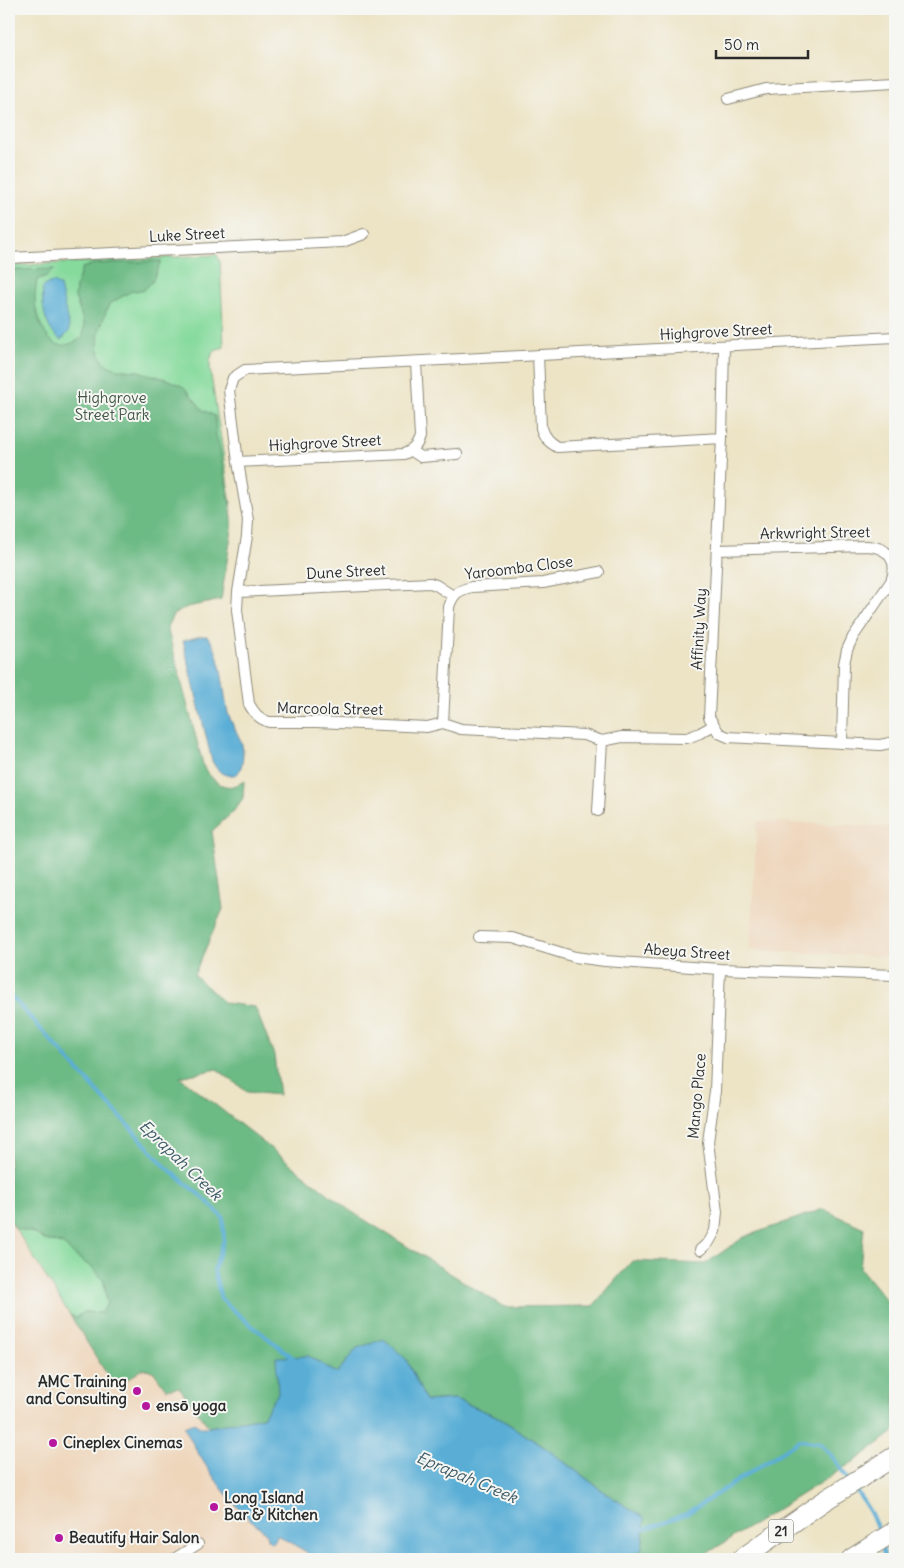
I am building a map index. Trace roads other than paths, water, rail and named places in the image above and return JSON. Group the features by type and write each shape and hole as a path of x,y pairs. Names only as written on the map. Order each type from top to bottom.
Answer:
{"highway":[{"name":"21","path":"870,1472 895,1450"},
{"name":"21","path":"741,1559 821,1502 895,1456"},
{"path":"852,1559 895,1531"}],"street":[{"path":"728,99 766,89 895,82"},
{"name":"Luke Street","path":"9,258 342,242 364,234"},
{"name":"Highgrove Street","path":"234,378 245,370 895,337"},
{"name":"Affinity Way","path":"714,725 709,716 709,708 718,550 724,346"},
{"path":"538,355 541,428 544,436 557,447 722,438"},
{"path":"416,362 420,438 412,451 421,457 457,454"},
{"name":"Marcoola Street","path":"234,378 229,390 238,462 248,520 237,610 249,704 253,712 262,720 269,722 406,726 427,726 443,723 462,729 584,735 602,741 622,737 687,738 700,734 714,725"},
{"name":"Highgrove Street","path":"238,462 404,454 412,451"},
{"name":"Arkwright Street","path":"718,550 867,546 882,548 892,553 894,572 891,581 853,637 847,650 844,664 842,742"},
{"name":"Yaroomba Close","path":"443,723 449,607 452,596 461,589 472,587 543,583 599,572"},
{"name":"Dune Street","path":"238,592 430,583 452,596"},
{"path":"714,725 719,733 728,737 880,745 895,742"},
{"path":"598,811 602,741"},
{"name":"Abeya Street","path":"479,937 512,938 575,957 605,961 720,969 895,975"},
{"name":"Mango Place","path":"700,1250 709,1242 715,1230 717,1212 708,1142 715,1091 720,969"},
{"path":"174,1559 198,1544"}],"water":[{"path":"54,282 60,286 69,326 69,332 61,340 51,330 45,316 43,301 43,287"},
{"path":"207,636 216,651 228,713 242,745 241,768 237,774 225,775 212,761 183,641"},
{"path":"384,1339 406,1359 426,1401 455,1399 496,1416 547,1449 607,1494 645,1518 642,1549 629,1559 313,1559 305,1551 277,1535 272,1543 267,1539 266,1533 242,1512 220,1486 184,1427 194,1423 200,1427 209,1427 263,1417 278,1393 276,1357 308,1356 337,1373 357,1348"}],"waterway":[{"name":"Eprapah Creek","path":"9,994 165,1166 208,1202 223,1218 224,1239 214,1270 221,1299 295,1359"},
{"name":"Eprapah Creek","path":"639,1529 644,1529 686,1514 800,1440 820,1443 848,1479"},
{"name":"Eprapah Creek","path":"855,1489 872,1516 879,1535"},
{"name":"Eprapah Creek","path":"882,1547 885,1559"}],"place":[{"name":"AMC Training and Consulting","path":"137,1391"},
{"name":"ensō yoga","path":"146,1406"},
{"name":"Cineplex Cinemas","path":"53,1443"},
{"name":"Long Island Bar & Kitchen","path":"214,1507"},
{"name":"Beautify Hair Salon","path":"59,1538"}],"park label":[{"name":"Highgrove Street Park","path":"112,406"}]}
